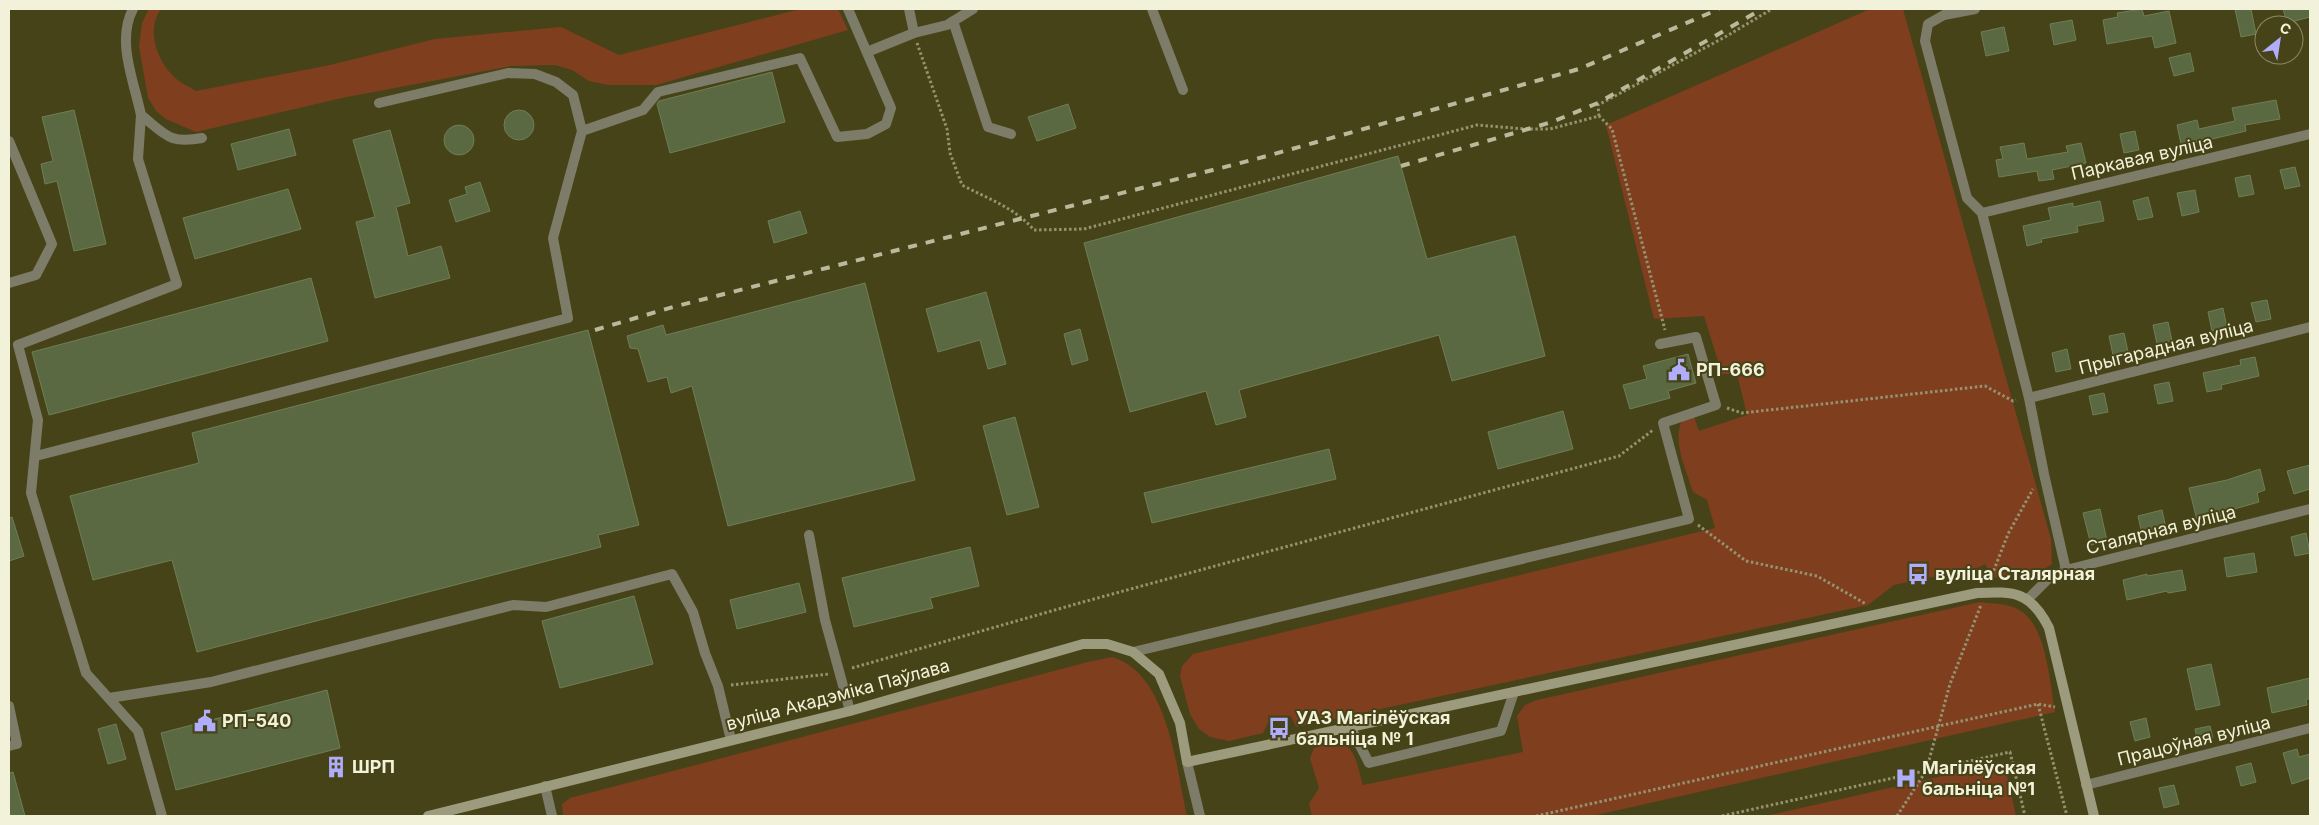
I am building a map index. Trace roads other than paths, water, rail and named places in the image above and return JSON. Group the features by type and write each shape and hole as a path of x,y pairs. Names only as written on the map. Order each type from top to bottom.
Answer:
{"main road":[{"path":"1187,762 1882,613 1986,592 2005,592 2028,598 2041,612 2049,628 2094,816"},
{"name":"вуліца Акадэміка Паўлава","path":"428,816 850,711 1083,644 1106,644 1133,652 1159,674 1180,723 1187,762"}],"street":[{"path":"133,9 128,19 124,40 141,115 138,159 177,284 18,345 38,420 32,493 86,673 138,731 162,816"},
{"path":"582,131 643,110 658,92 800,58 837,137 867,134 886,124 891,108 848,9"},
{"path":"909,9 914,33"},
{"path":"867,52 914,33 947,25 973,9"},
{"path":"1152,9 1183,90"},
{"path":"1975,9 1944,15 1928,24 1925,41 1967,198 1982,213 2029,398 2066,570"},
{"path":"953,21 988,127 1011,134"},
{"path":"36,456 568,318 553,238 582,131 573,94 556,82 536,74 508,73 379,103"},
{"path":"141,115 171,139 186,141 202,138"},
{"name":"Паркавая вуліца","path":"1982,213 2310,134"},
{"path":"9,141 52,244 36,275 9,283"},
{"name":"Прыгарадная вуліца","path":"2029,398 2310,327"},
{"path":"1133,652 1689,519 1663,423 1716,405 1696,337 1664,343"},
{"name":"Сталярная вуліца","path":"2028,598 2048,579 2066,570 2310,509"},
{"path":"810,535 825,620 850,711"},
{"path":"108,698 211,682 513,605 546,607 672,574 694,612 705,653 718,686 731,740"},
{"path":"1350,726 1369,762 1501,731 1514,692"},
{"path":"9,706 17,744 9,746"},
{"name":"Працоўная вуліца","path":"2086,785 2310,728"},
{"path":"1187,762 1200,816"},
{"path":"545,786 552,816"}],"railway":[{"path":"595,330 673,307 1256,159 1579,69 1719,9"},
{"path":"1401,166 1552,122 1598,103 1762,9"}],"place":[{"name":"РП-666","path":"1679,370"},
{"name":"вуліца Сталярная","path":"1918,574"},
{"name":"РП-540","path":"205,721"},
{"name":"УАЗ Магілёўская бальніца № 1","path":"1279,728"},
{"name":"ШРП","path":"336,767"},
{"name":"Магілёўская бальніца №1","path":"1906,778"}]}
